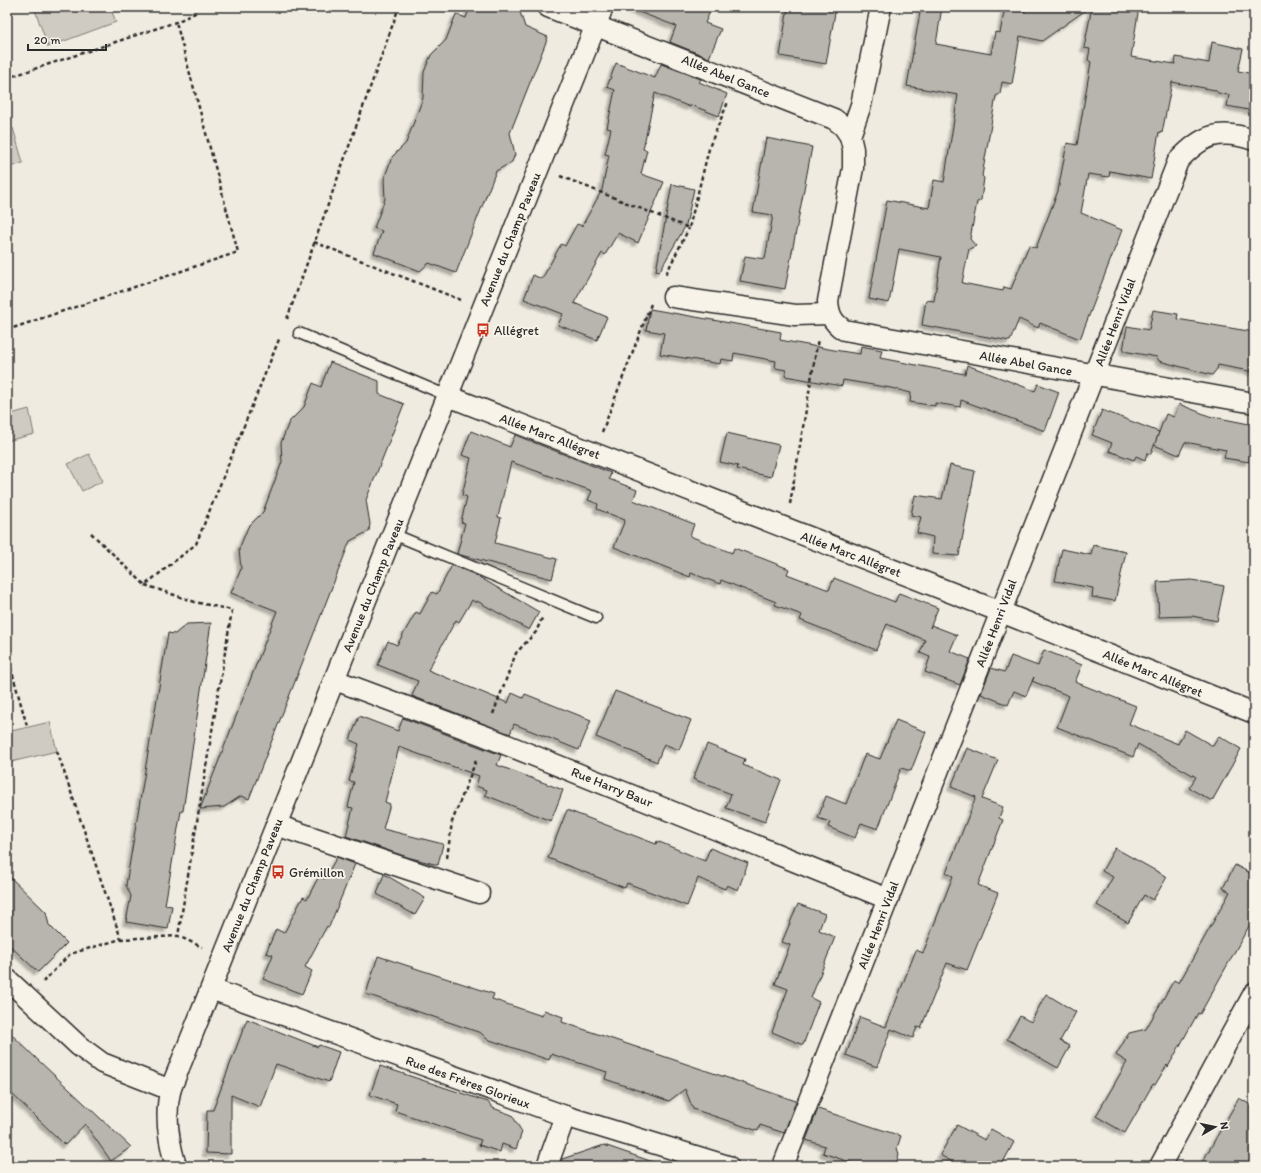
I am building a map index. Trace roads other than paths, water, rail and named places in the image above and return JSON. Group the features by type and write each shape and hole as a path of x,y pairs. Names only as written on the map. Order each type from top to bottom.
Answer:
{"street":[{"name":"Allée Abel Gance","path":"548,7 599,16 736,81 834,119 843,126 850,136"},
{"path":"673,297 795,315 829,314 828,301 853,168 853,149 850,136 861,106 881,7"},
{"name":"Avenue du Champ Paveau","path":"176,1166 170,1147 168,1123 167,1105 171,1088 599,16"},
{"name":"Allée Henri Vidal","path":"783,1166 1178,161 1191,147 1207,137 1221,134 1235,134 1254,140"},
{"name":"Allée Abel Gance","path":"829,314 836,324 844,330 1254,403"},
{"name":"Allée Marc Allégret","path":"448,396 1001,612 1254,713"},
{"name":"Rue Harry Baur","path":"335,680 485,736 888,899"},
{"path":"276,825 479,893"},
{"path":"7,979 79,1046 102,1063 163,1087 171,1088"},
{"name":"Rue des Frères Glorieux","path":"211,989 565,1116 728,1166"},
{"path":"1160,1166 1254,993"},
{"path":"547,1166 565,1116"}],"lane":[{"path":"299,333 448,396"},
{"path":"393,534 596,618"}],"place":[{"name":"Allégret","path":"483,330"},
{"name":"Grémillon","path":"278,872"}]}
